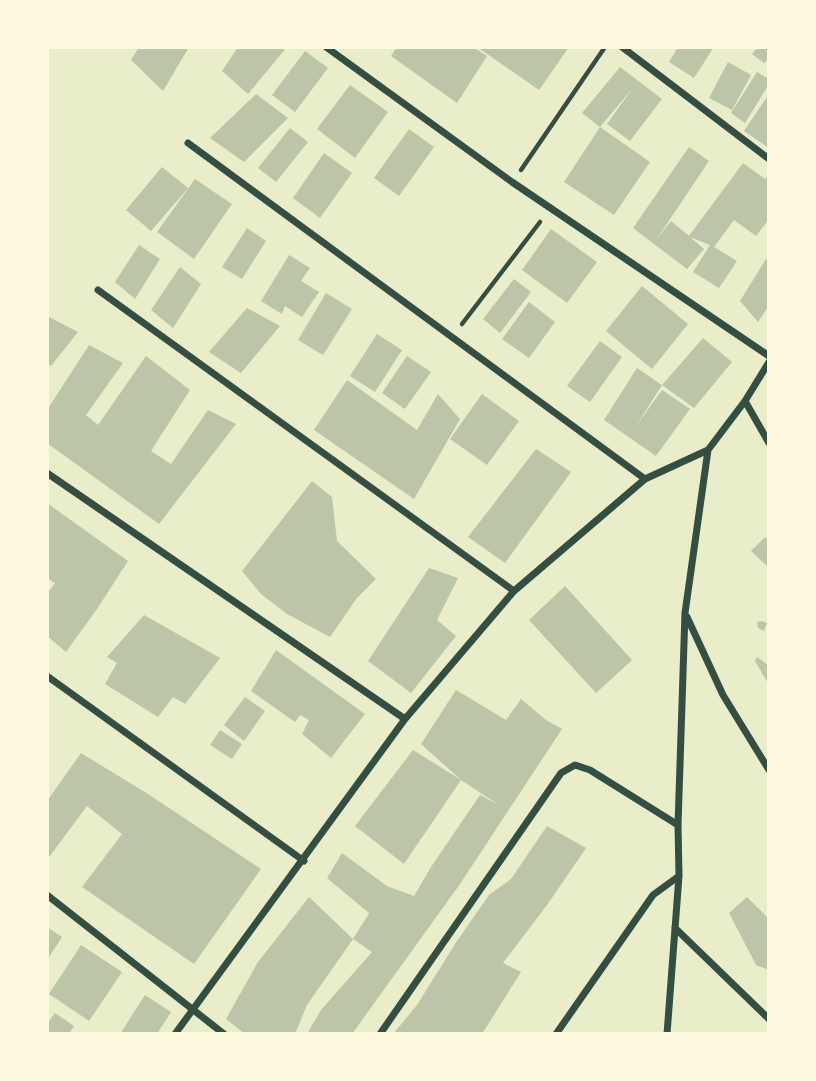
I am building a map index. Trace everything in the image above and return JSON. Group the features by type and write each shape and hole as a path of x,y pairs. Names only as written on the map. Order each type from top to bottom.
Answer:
{"street":[{"path":"326,47 512,182 769,356"},
{"path":"622,47 769,159"},
{"path":"188,143 645,479"},
{"path":"98,290 514,591"},
{"path":"175,1034 304,861 405,719 514,591 645,479 708,450 745,401 769,362"},
{"path":"745,401 769,443"},
{"path":"667,1034 679,876 678,825 685,613 708,450"},
{"path":"47,473 405,719"},
{"path":"685,613 723,695 769,770"},
{"path":"47,676 304,861"},
{"path":"380,1034 561,773 575,765 590,770 678,825"},
{"path":"556,1034 653,895 679,876"},
{"path":"47,895 224,1034"},
{"path":"675,928 769,1019"}],"path":[{"path":"512,182 605,47"},
{"path":"451,338 552,207"}],"building":[{"path":"139,47 189,47 163,91 131,60"},
{"path":"238,47 287,47 248,94 222,71"},
{"path":"397,47 473,47 487,56 457,103 391,56"},
{"path":"477,47 569,47 539,90"},
{"path":"678,47 714,47 694,78 669,62"},
{"path":"758,47 769,47 769,59 764,63 752,54"},
{"path":"305,51 328,68 295,112 272,95"},
{"path":"728,62 751,75 732,110 709,98"},
{"path":"620,67 662,99 630,141 607,124 632,89 600,127 582,113"},
{"path":"757,72 769,79 769,84 745,123 731,113"},
{"path":"350,85 388,112 355,158 317,129"},
{"path":"256,94 288,118 244,162 210,138"},
{"path":"769,94 769,148 744,131"},
{"path":"600,127 650,162 614,215 564,182"},
{"path":"290,128 308,142 276,182 258,168"},
{"path":"409,129 434,147 399,196 374,178"},
{"path":"689,147 709,161 656,240 671,221 689,236 743,163 765,179 769,175 769,219 756,236 734,220 714,247 737,261 719,288 693,272 710,245 690,237 704,249 687,269 633,228"},
{"path":"324,153 352,173 320,218 293,198"},
{"path":"162,167 188,188 151,231 126,210"},
{"path":"195,179 232,204 194,259 157,232"},
{"path":"247,228 266,241 242,279 222,267"},
{"path":"551,229 597,262 567,303 522,270"},
{"path":"139,245 160,259 135,299 115,282"},
{"path":"289,255 310,268 301,281 319,292 302,317 285,306 282,314 261,301"},
{"path":"766,259 769,261 769,305 758,322 740,301"},
{"path":"180,267 201,284 173,328 151,310"},
{"path":"514,279 531,292 500,333 483,319"},
{"path":"642,286 688,324 652,369 606,331"},
{"path":"326,293 352,309 323,355 298,340"},
{"path":"529,302 555,322 529,358 502,339"},
{"path":"247,308 280,326 241,373 209,352"},
{"path":"47,316 78,332 51,366 47,363"},
{"path":"377,334 402,350 375,392 350,376"},
{"path":"703,338 732,362 694,408 662,385"},
{"path":"600,341 622,357 590,402 567,386"},
{"path":"89,345 123,363 86,415 98,425 146,356 190,390 151,451 171,464 208,410 236,424 159,524 47,443 47,410"},
{"path":"407,356 431,372 405,409 382,393"},
{"path":"637,368 662,385 636,426 662,390 690,409 656,456 604,420"},
{"path":"347,380 417,430 438,394 460,419 414,499 314,430"},
{"path":"482,394 519,421 487,465 450,439"},
{"path":"536,449 571,472 505,563 468,537"},
{"path":"312,481 332,497 337,541 376,579 357,598 330,637 287,614 261,594 242,571"},
{"path":"47,503 128,561 66,652 47,636 47,594 55,583 47,578"},
{"path":"765,537 769,541 769,568 751,551"},
{"path":"429,568 458,578 437,620 456,636 411,693 368,661"},
{"path":"565,586 632,660 596,693 529,620"},
{"path":"144,615 220,658 185,704 173,697 158,717 105,684 117,663 107,657"},
{"path":"757,622 767,623 764,631 758,628"},
{"path":"276,650 365,714 331,758 302,734 309,720 300,715 295,722 251,691"},
{"path":"757,657 769,666 769,685 755,661"},
{"path":"456,690 506,720 521,699 546,720 562,729 460,884 352,1034 307,1034 321,1010 372,952 353,939 378,899 369,913 327,878 342,853 387,886 414,896 480,795 499,805 461,780 421,744"},
{"path":"245,697 265,711 244,741 224,725"},
{"path":"220,730 242,744 232,759 210,745"},
{"path":"413,750 461,780 404,864 355,826"},
{"path":"81,753 261,869 194,964 82,887 122,834 87,806 47,860 47,801"},
{"path":"547,826 586,848 503,963 521,972 482,1034 393,1034 417,1005 489,895 511,879"},
{"path":"309,897 353,939 307,1005 295,1034 245,1034 226,1019 258,962"},
{"path":"747,897 769,919 769,970 756,965 729,913"},
{"path":"47,927 62,937 47,960"},
{"path":"81,945 122,972 89,1021 49,994"},
{"path":"145,995 171,1012 157,1034 120,1034"},
{"path":"55,1013 74,1026 69,1034 47,1034 47,1024"}]}
